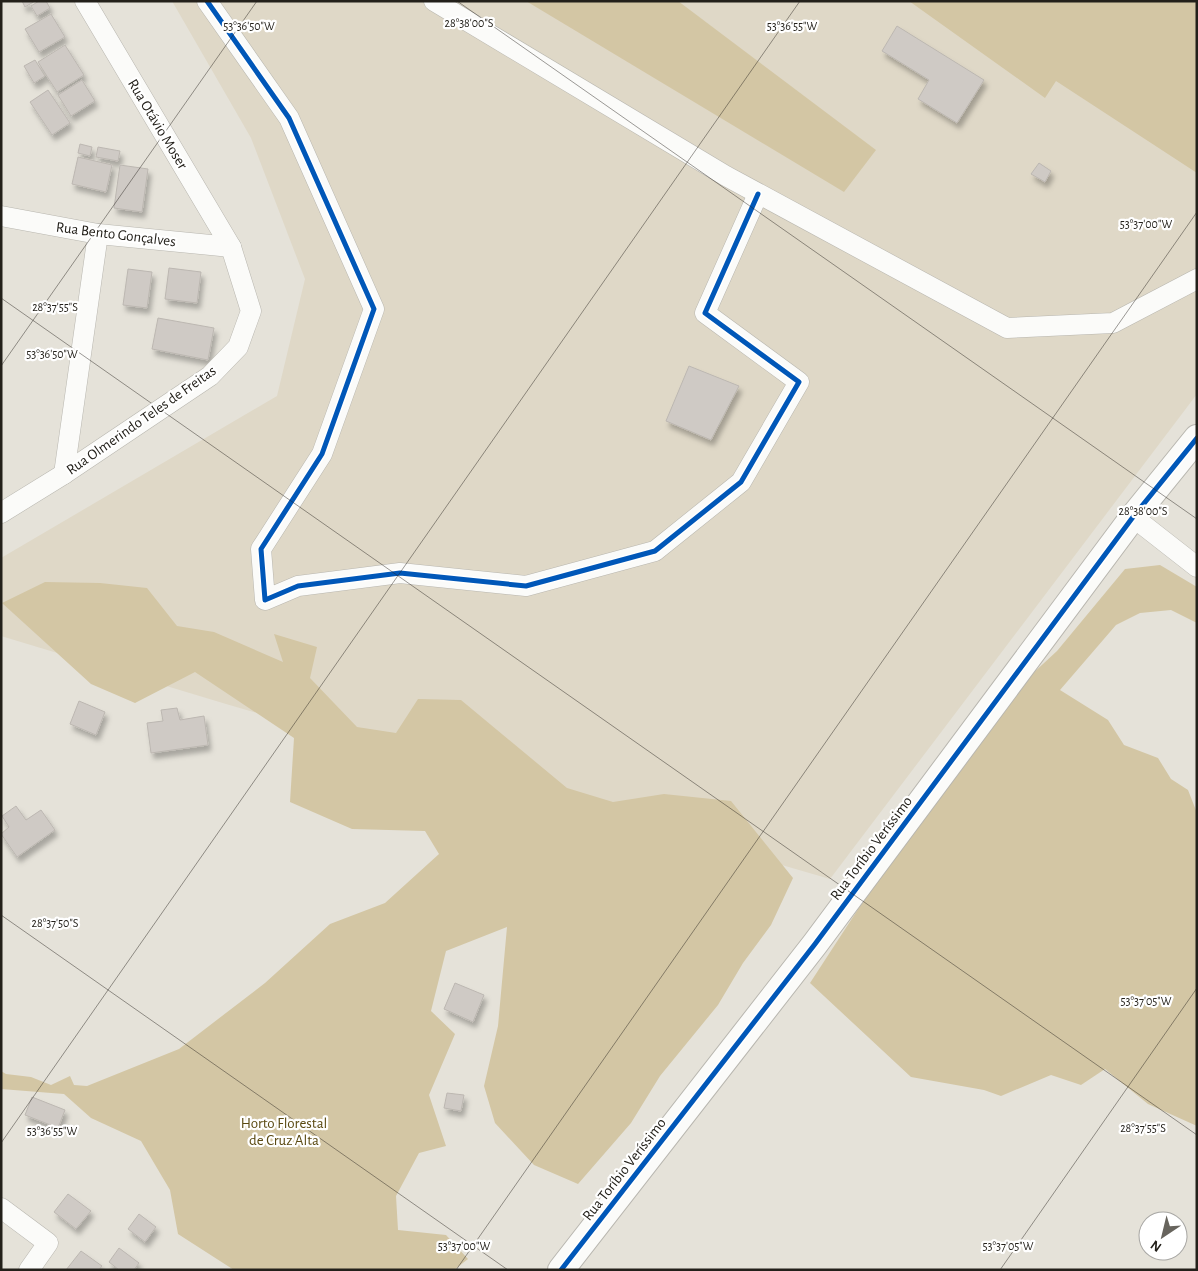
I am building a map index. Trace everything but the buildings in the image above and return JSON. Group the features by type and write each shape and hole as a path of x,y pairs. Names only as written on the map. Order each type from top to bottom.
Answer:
{"street":[{"name":"Rua Otávio Moser","path":"85,1 231,247"},
{"path":"207,1 289,118 374,309 322,454 261,549 265,600 298,586 400,573 526,586 655,551 734,488 741,482 799,382 705,313 758,194"},
{"path":"434,1 758,194 1007,328 1113,323 1197,279"},
{"name":"Rua Bento Gonçalves","path":"1,216 98,234 231,247"},
{"path":"64,474 98,234"},
{"name":"Rua Olmerindo Teles de Freitas","path":"1,513 64,474 210,376 238,346 251,311 231,247"},
{"name":"Rua Toríbio Veríssimo","path":"561,1270 815,944 1133,517 1197,438"},
{"path":"1133,517 1197,567"},
{"path":"1,1208 48,1243 29,1270"}],"shaded area":[{"path":"172,1 1197,1 1197,394 830,879 226,704 1,636 1,558 277,396 305,279 251,138"}],"green space":[{"path":"526,1 678,1 876,150 844,192"},
{"path":"909,1 1197,1 1197,173 1056,81 1045,98"},
{"path":"1160,565 1197,587 1197,623 1171,610 1140,613 1116,625 1060,690 1108,720 1124,745 1158,758 1171,779 1188,790 1197,813 1197,1126 1148,1104 1105,1069 1081,1085 1051,1075 1001,1096 984,1090 911,1077 810,983 866,897 1016,689 1057,651 1125,569"},
{"name":"Horto Florestal de Cruz Alta","path":"45,582 100,583 147,588 177,626 214,632 283,662 274,634 317,647 310,678 357,727 396,733 418,699 461,700 567,788 613,802 664,794 731,801 793,878 771,925 743,963 718,1005 660,1076 631,1123 578,1184 534,1165 495,1123 484,1086 498,1026 507,927 446,951 431,1011 455,1034 429,1095 446,1146 419,1153 396,1196 398,1230 446,1235 468,1259 454,1270 234,1270 178,1234 170,1190 141,1141 91,1118 64,1094 1,1089 1,1071 6,1074 31,1077 51,1085 70,1076 74,1085 87,1086 179,1049 265,983 330,924 385,903 439,854 425,831 352,829 290,802 294,738 195,672 135,703 91,684 2,603"}],"cycle path":[{"path":"207,1 289,118 374,309 322,454 261,549 265,600 298,586 400,573 526,586 655,551 741,482 799,382 705,313 758,194"},
{"path":"561,1270 815,944 1133,517 1197,438"}]}
